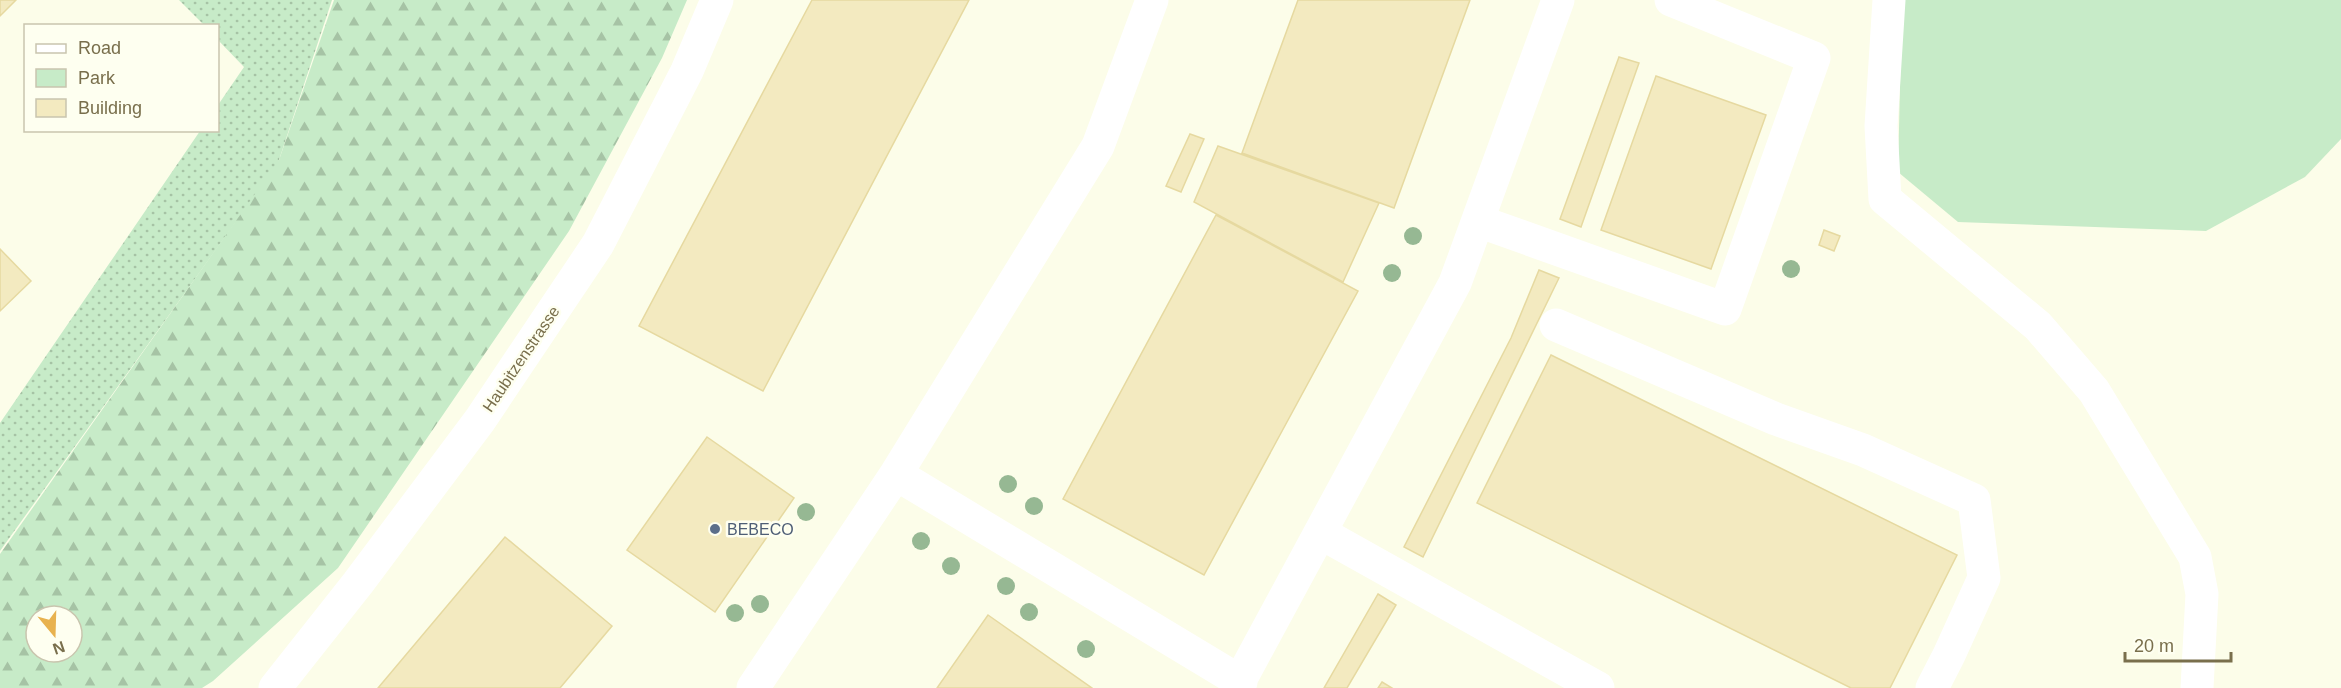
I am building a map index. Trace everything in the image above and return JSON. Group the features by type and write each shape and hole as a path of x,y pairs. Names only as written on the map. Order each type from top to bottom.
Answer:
{"street":[{"name":"Haubitzenstrasse","path":"275,688 358,583 480,420 598,244 687,71 717,0"},
{"path":"753,688 896,474 1098,146 1152,0"},
{"path":"896,474 1239,685 1455,283 1558,0"},
{"path":"1478,221 1725,309 1814,58 1671,0"},
{"path":"1889,0 1881,126 1885,199 2038,326 2094,391 2195,557 2202,594 2197,688"},
{"path":"1556,326 1776,419 1863,450 1974,500 1984,578 1932,688"},
{"path":"1321,533 1598,688"}],"green space":[{"path":"179,0 332,0 278,163 0,551 0,423 199,132 219,132 219,104 244,67 219,41 219,24 203,24"},
{"path":"334,0 687,0 662,58 569,231 338,568 213,681 202,688 0,688 0,554 279,160"},
{"path":"1902,0 2341,0 2341,139 2305,177 2206,231 1958,222 1898,172"}],"building":[{"path":"0,0 16,0 0,16"},
{"path":"812,0 969,0 763,391 639,326"},
{"path":"1298,0 1470,0 1394,208 1242,153"},
{"path":"1619,57 1639,63 1581,227 1560,219"},
{"path":"1656,76 1766,115 1711,269 1601,230"},
{"path":"1190,134 1204,139 1181,192 1166,186"},
{"path":"1218,146 1379,203 1343,282 1194,202"},
{"path":"1216,215 1358,291 1204,575 1063,499"},
{"path":"1824,230 1840,236 1834,251 1819,245"},
{"path":"0,249 31,281 0,311"},
{"path":"1539,270 1559,278 1423,557 1404,547 1511,338"},
{"path":"1551,355 1957,555 1890,688 1851,688 1477,503"},
{"path":"707,437 794,498 715,612 627,550"},
{"path":"505,537 612,626 560,688 378,688"},
{"path":"1378,594 1396,605 1347,688 1324,688"},
{"path":"988,615 1092,688 937,688"},
{"path":"1382,682 1392,688 1378,688"}],"place":[{"name":"BEBECO","path":"715,529"}]}
